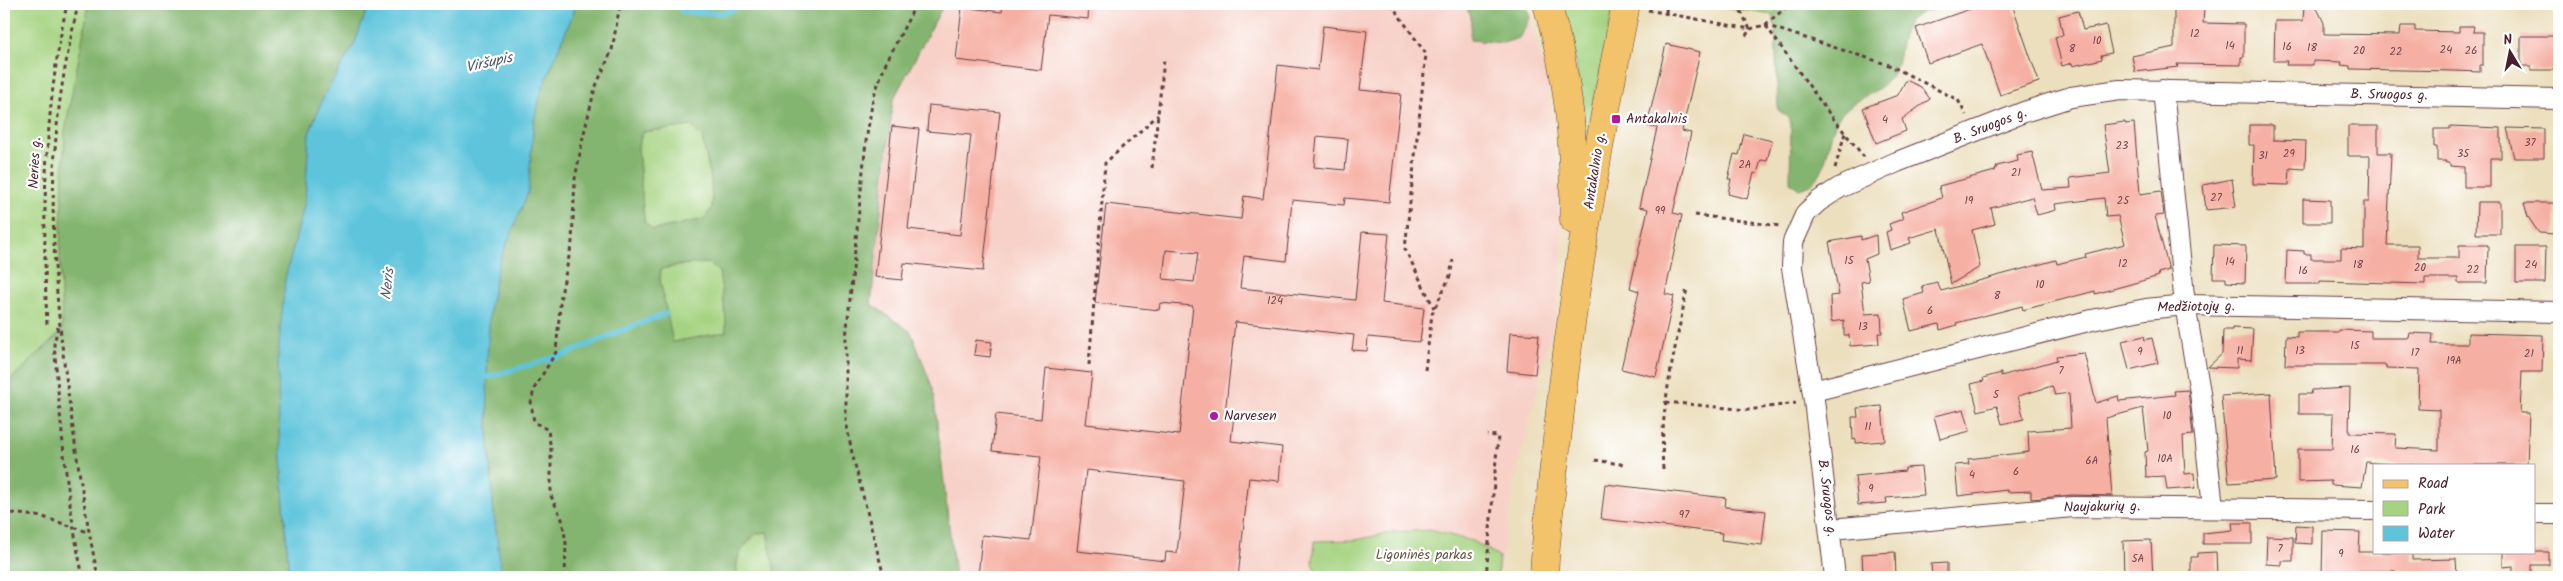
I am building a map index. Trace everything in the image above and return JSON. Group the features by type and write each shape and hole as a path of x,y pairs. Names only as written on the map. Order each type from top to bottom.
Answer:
{"main road":[{"name":"Antakalnio g.","path":"1547,4 1558,40 1568,88 1573,139 1574,253 1569,338"},
{"name":"Antakalnio g.","path":"1544,577 1546,540 1569,338 1603,122 1636,7"}],"street":[{"name":"B. Sruogos g.","path":"1835,577 1831,529 1813,396 1792,268 1793,242 1806,214 1819,201 1838,188 1875,170 2071,97 2120,90 2559,99"},
{"path":"2163,90 2185,305 2200,392 2213,507"},
{"name":"Medžiotojų g.","path":"1813,396 2092,320 2146,309 2185,305 2559,312"},
{"name":"Naujakurių g.","path":"1831,529 2073,507 2373,510"},
{"path":"2536,514 2559,514"}],"path":[{"name":"Neries g.","path":"47,324 44,245 46,150 52,88 66,4"},
{"path":"78,4 59,107 53,236 59,324 88,532 98,577"},
{"path":"565,577 566,543 562,519 551,496 551,450 548,430 534,422 531,403 542,373 553,360 556,352 561,295 572,242 575,179 582,137 595,88 612,50 620,4"},
{"path":"884,577 852,453 846,421 846,338 866,141 873,98 884,65 916,4"},
{"path":"1391,4 1426,54 1405,249 1434,308"},
{"path":"1666,12 1667,4"},
{"path":"1737,4 1750,29"},
{"path":"1636,7 1750,29 1765,25 1790,4"},
{"path":"1765,25 1890,65 1958,100 1976,131"},
{"path":"1765,25 1845,133 1875,170"},
{"path":"1744,39 1750,29"},
{"path":"1152,168 1164,60"},
{"path":"1089,365 1105,163 1158,115"},
{"path":"1838,188 1833,175 1845,133"},
{"path":"1695,216 1784,226"},
{"path":"1425,370 1434,308 1450,276 1453,260"},
{"path":"1663,469 1661,441 1666,402 1687,288"},
{"path":"59,324 54,344 72,528 83,577"},
{"path":"1666,402 1748,410 1813,396"},
{"path":"1486,577 1498,436 1488,435"},
{"path":"1595,460 1626,465"},
{"path":"4,512 43,517 88,532"},
{"path":"1279,576 1284,577"}],"shaded area":[{"path":"944,4 1464,4 1471,16 1470,40 1519,38 1530,18 1548,86 1562,220 1561,275 1557,307 1513,489 1499,577 955,577 939,425 871,304 893,100"}],"green space":[{"path":"4,4 89,4 65,131 60,252 62,331 4,386"},
{"path":"89,4 369,4 354,45 323,97 309,134 305,202 285,279 279,429 289,577 4,577 4,386 62,331 60,253 65,131"},
{"path":"577,4 944,4 893,100 871,304 911,332 933,389 955,577 776,577 767,532 757,533 740,553 737,564 738,577 502,577 494,516 488,433 487,361 490,307 498,265 528,192 534,119 542,89","holes":["692,126 702,138 711,179 712,208 704,219 653,230 644,221 638,146 642,132","709,263 719,272 726,318 726,332 673,342 660,280 661,269 688,264"]},
{"path":"1464,4 1525,4 1530,18 1519,38 1503,43 1470,40 1471,16"},
{"path":"1559,4 1614,4 1588,134 1585,134 1573,52"},
{"path":"1705,4 1784,4 1772,15"},
{"path":"1784,4 1951,4 1923,12 1909,21 1903,33 1897,64 1890,78 1842,113 1833,130 1825,161 1817,179 1799,189 1790,182 1791,124 1787,116 1778,110 1775,26 1772,15"},
{"path":"692,126 702,138 711,179 712,208 704,219 653,230 644,221 638,146 643,132"},
{"path":"709,263 719,272 726,318 726,332 672,342 660,280 661,269 688,264"},
{"name":"Ligoninės parkas","path":"1430,530 1472,541 1499,556 1497,577 1316,577 1313,562 1315,541 1356,540 1393,532"},
{"path":"767,532 776,577 738,577 737,564 740,553 757,533"}],"water":[{"name":"Neris","path":"369,4 577,4 542,89 534,119 528,192 498,265 490,307 487,361 488,434 494,516 502,577 289,577 279,429 278,357 285,279 305,202 309,134 323,97 354,45"}],"building":[{"path":"1003,4 1089,4 1088,19 1048,15 1041,70 956,60 962,7 1002,12"},
{"path":"1984,4 2012,4 2039,82 2000,95 1982,44 1928,63 1916,28"},
{"path":"2174,4 2192,4 2192,7 2204,7 2203,23 2244,24 2244,57 2241,57 2241,65 2177,64 2178,67 2135,72 2132,56 2174,47"},
{"path":"2304,4 2315,4 2324,23 2324,34 2400,35 2401,26 2415,26 2415,31 2459,32 2459,26 2474,26 2473,32 2483,32 2483,65 2480,65 2480,72 2350,69 2350,66 2341,65 2342,62 2313,61 2313,65 2286,65 2287,61 2274,61 2275,21 2303,21"},
{"path":"2078,11 2083,30 2106,25 2112,53 2101,55 2102,59 2073,66 2072,63 2062,66 2055,37 2063,35 2059,16"},
{"path":"1323,26 1367,31 1360,90 1401,94 1389,202 1345,198 1344,205 1292,200 1286,261 1244,256 1240,288 1355,300 1362,232 1389,234 1382,303 1424,308 1420,342 1368,337 1367,351 1352,350 1354,335 1235,322 1225,414 1234,415 1231,441 1282,447 1279,481 1249,478 1238,577 978,577 982,535 1031,540 1041,456 992,451 996,414 1041,419 1046,368 1092,373 1086,424 1179,435 1193,306 1160,303 1159,310 1095,303 1106,204 1241,219 1244,196 1263,199 1278,65 1318,70","holes":["1317,136 1348,139 1345,170 1314,167","1166,250 1198,253 1194,282 1163,279","1086,470 1185,481 1177,553 1166,552 1165,561 1077,551"]},
{"path":"2521,36 2559,36 2559,70 2531,70 2531,66 2521,66"},
{"path":"1666,44 1700,52 1682,131 1691,133 1673,213 1682,215 1665,294 1674,296 1656,377 1621,369 1639,291 1630,288 1648,209 1639,207 1657,128 1647,126"},
{"path":"1906,80 1921,87 1930,99 1902,119 1906,131 1876,143 1863,108 1898,95"},
{"path":"929,105 1000,112 983,271 904,263 902,280 875,277 892,126 919,129 908,229 960,235 971,135 927,131"},
{"path":"2125,122 2125,124 2134,123 2140,194 2161,191 2164,215 2155,216 2169,270 2158,273 2159,276 2095,294 2095,291 2023,310 2022,306 1956,323 1957,325 1940,330 1939,324 1911,331 1903,299 1924,293 1922,286 1937,282 1941,291 2056,260 2057,264 2086,257 2085,254 2125,244 2118,216 2106,217 2104,198 2055,204 2056,210 2037,215 2032,197 1991,208 1995,224 1972,230 1980,267 1951,284 1939,229 1909,238 1911,243 1890,250 1886,232 1891,230 1889,224 1903,219 1901,212 1942,198 1939,186 1995,171 1997,166 2018,161 2017,155 2032,152 2042,190 2071,188 2070,178 2110,173 2103,125"},
{"path":"2249,125 2273,125 2273,140 2306,141 2305,169 2290,168 2289,185 2253,184 2254,145 2249,145"},
{"path":"2348,126 2378,126 2378,153 2391,153 2387,245 2418,245 2418,258 2459,258 2459,245 2488,245 2487,283 2458,283 2458,278 2425,278 2425,284 2320,281 2320,284 2286,284 2287,250 2304,251 2304,254 2311,254 2311,259 2341,259 2341,248 2364,249 2364,202 2369,202 2370,156 2348,156"},
{"path":"2450,126 2501,128 2501,158 2490,158 2490,187 2464,187 2464,167 2450,166 2450,163 2446,163 2447,161 2437,161 2437,147 2434,147 2434,129 2450,129"},
{"path":"2507,128 2544,129 2544,158 2514,158"},
{"path":"1744,134 1772,141 1767,161 1761,160 1757,174 1754,173 1747,199 1728,194 1731,179 1728,179 1734,154 1739,155"},
{"path":"2232,179 2236,207 2206,210 2203,185"},
{"path":"2303,199 2330,200 2330,223 2303,223"},
{"path":"2477,202 2500,202 2500,234 2476,234"},
{"path":"2524,203 2556,203 2555,234 2539,233 2528,217"},
{"path":"1876,235 1877,254 1865,259 1869,281 1861,282 1865,314 1881,313 1882,333 1878,333 1879,344 1850,346 1849,335 1844,335 1844,320 1831,322 1830,296 1839,295 1829,242 1861,236 1861,240"},
{"path":"2214,245 2246,246 2245,283 2226,282 2226,278 2213,278"},
{"path":"2516,247 2546,247 2545,283 2516,283"},
{"path":"2232,328 2253,329 2251,360 2237,359 2237,368 2208,367 2222,354 2223,330 2232,330"},
{"path":"2339,330 2371,331 2371,338 2409,338 2410,333 2433,334 2432,344 2468,344 2468,333 2543,335 2542,372 2522,372 2520,413 2529,413 2527,464 2386,464 2366,462 2362,487 2331,485 2331,481 2298,482 2298,449 2332,449 2333,414 2299,414 2299,394 2311,394 2312,390 2350,388 2349,433 2396,434 2395,448 2439,450 2439,410 2418,409 2419,369 2386,368 2386,365 2285,365 2286,336 2297,337 2297,332 2339,332"},
{"path":"1510,333 1539,335 1535,374 1507,371"},
{"path":"2144,336 2145,340 2152,338 2158,363 2129,370 2122,341"},
{"path":"976,340 992,342 990,357 974,355"},
{"path":"2084,353 2096,403 2118,396 2119,401 2175,395 2174,391 2188,390 2193,435 2183,436 2185,474 2194,473 2195,488 2167,490 2165,476 2146,477 2145,452 2148,451 2143,408 2106,418 2112,496 2072,495 2031,499 2031,491 2007,492 2007,490 1958,496 1955,465 1969,464 1968,459 2029,452 2028,431 2071,428 2069,393 2055,395 2052,386 2018,396 2024,419 2002,424 1997,406 1978,411 1971,384 1984,381 1983,378 2001,373 2001,376 2057,360 2056,356"},
{"path":"2271,393 2276,480 2229,483 2221,396"},
{"path":"1882,406 1885,441 1856,443 1856,439 1853,440 1852,417 1858,417 1857,408"},
{"path":"1964,409 1970,431 1940,439 1934,416"},
{"path":"1921,467 1924,495 1886,498 1887,503 1858,505 1855,476 1905,471 1905,468"},
{"path":"1605,484 1726,498 1725,507 1766,511 1762,545 1721,540 1722,533 1601,519"},
{"path":"2232,523 2252,523 2252,544 2203,544 2203,533 2233,530"},
{"path":"2296,525 2312,526 2312,544 2295,543"},
{"path":"2323,531 2360,532 2359,552 2412,554 2412,560 2456,559 2457,577 2395,576 2395,571 2359,571 2359,577 2322,576"},
{"path":"2267,536 2293,537 2293,561 2282,561 2282,565 2266,564"},
{"path":"2151,540 2153,577 2124,577 2123,541"},
{"path":"1895,552 1896,577 1863,576 1862,554"},
{"path":"2216,552 2217,577 2191,577 2191,557 2198,557 2198,553"},
{"path":"2549,552 2549,565 2531,565 2531,577 2513,577 2513,566 2503,567 2503,554"},
{"path":"1947,563 1947,577 1932,577 1931,564"}],"waterway":[{"name":"Viršupis","path":"677,4 683,12 723,13 735,9 735,4"},
{"path":"488,377 567,354 666,314"}],"place":[{"name":"Antakalnis","path":"1616,119"},
{"name":"Narvesen","path":"1214,416"}]}
